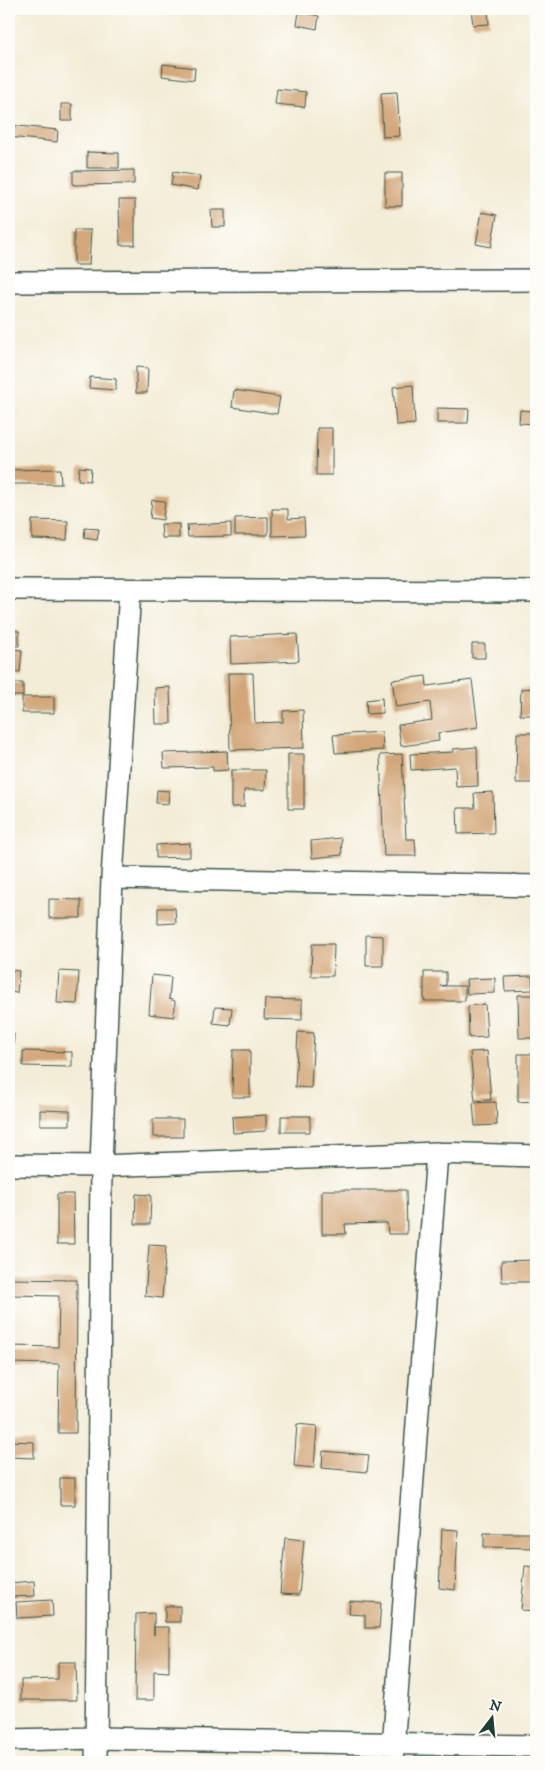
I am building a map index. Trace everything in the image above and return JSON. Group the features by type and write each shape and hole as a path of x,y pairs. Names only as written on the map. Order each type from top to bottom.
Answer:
{"street":[{"path":"9,282 536,280"},
{"path":"9,589 536,591"},
{"path":"96,1762 101,1166 112,878 130,590"},
{"path":"112,878 536,886"},
{"path":"393,1753 437,1153"},
{"path":"9,1165 101,1166 437,1153 536,1156"},
{"path":"9,1740 96,1738 393,1753 536,1746"}],"building":[{"path":"471,9 488,9 489,24 473,25"},
{"path":"299,12 319,16 317,29 297,25"},
{"path":"163,64 195,68 194,80 162,76"},
{"path":"277,89 306,92 305,107 275,104"},
{"path":"397,92 400,136 383,137 381,93"},
{"path":"61,104 72,104 72,121 61,121"},
{"path":"9,125 58,130 57,142 9,137"},
{"path":"87,152 119,153 119,168 87,168"},
{"path":"134,170 134,184 73,185 73,171"},
{"path":"173,172 200,176 198,190 171,185"},
{"path":"385,173 402,173 402,206 385,206"},
{"path":"119,200 135,200 135,245 120,245"},
{"path":"211,210 225,210 225,227 212,227"},
{"path":"482,212 497,215 491,247 476,244"},
{"path":"74,230 91,230 89,265 74,265"},
{"path":"136,367 148,368 147,393 136,393"},
{"path":"90,377 116,379 116,390 89,388"},
{"path":"413,385 415,424 396,425 393,387"},
{"path":"234,390 280,397 277,414 232,407"},
{"path":"437,408 469,409 468,423 437,423"},
{"path":"520,410 536,411 536,424 519,423"},
{"path":"317,428 332,428 332,475 316,475"},
{"path":"79,467 91,468 90,481 78,480"},
{"path":"60,469 61,484 9,484 9,470"},
{"path":"152,500 165,501 163,520 150,518"},
{"path":"272,509 288,509 288,519 304,518 305,535 272,536"},
{"path":"268,517 268,535 235,535 235,518"},
{"path":"32,520 68,521 67,540 32,539"},
{"path":"231,523 231,536 188,537 187,525"},
{"path":"161,524 179,524 179,538 162,538"},
{"path":"85,528 99,529 97,540 84,538"},
{"path":"9,630 19,631 19,646 9,646"},
{"path":"297,634 299,661 231,664 230,637"},
{"path":"472,644 485,644 485,658 472,658"},
{"path":"9,649 22,650 20,672 9,671"},
{"path":"228,673 253,673 255,723 283,722 283,711 303,710 304,748 230,750"},
{"path":"426,676 427,686 472,680 478,727 438,733 439,741 401,746 398,725 432,720 430,702 396,707 392,680"},
{"path":"9,683 23,683 23,696 9,696"},
{"path":"170,687 171,724 156,724 155,688"},
{"path":"536,688 536,715 520,715 521,689"},
{"path":"22,697 54,697 54,713 22,713"},
{"path":"382,698 383,713 367,714 366,700"},
{"path":"382,732 383,750 335,753 333,735"},
{"path":"517,733 536,733 536,801 533,801 534,783 516,783"},
{"path":"477,747 478,786 456,787 455,767 411,770 410,754 454,752 453,749"},
{"path":"227,751 228,770 213,771 213,767 164,768 163,753"},
{"path":"288,754 304,754 304,809 288,809"},
{"path":"402,754 406,839 415,839 416,856 384,856 380,755"},
{"path":"231,770 266,770 265,790 244,790 244,807 231,807"},
{"path":"157,790 169,791 168,804 156,803"},
{"path":"493,792 494,833 458,834 457,808 475,808 474,793"},
{"path":"341,838 342,855 312,858 311,841"},
{"path":"190,843 190,857 156,858 156,845"},
{"path":"49,899 81,900 81,918 49,918"},
{"path":"158,908 175,908 176,923 158,924"},
{"path":"366,935 383,936 383,966 366,966"},
{"path":"312,944 334,944 333,976 311,976"},
{"path":"9,970 19,971 17,993 9,992"},
{"path":"59,971 79,972 77,1004 57,1003"},
{"path":"424,972 446,972 446,985 440,986 465,986 465,1001 424,1001"},
{"path":"152,975 171,977 169,999 175,1001 174,1017 149,1014"},
{"path":"532,976 533,990 505,991 504,977"},
{"path":"495,978 495,993 467,994 466,979"},
{"path":"518,995 534,995 534,1038 519,1038"},
{"path":"265,999 302,1000 302,1020 264,1019"},
{"path":"485,1004 487,1037 469,1038 468,1006"},
{"path":"215,1007 232,1008 230,1025 213,1023"},
{"path":"298,1032 314,1033 311,1088 295,1087"},
{"path":"9,1034 14,1034 13,1050 9,1050"},
{"path":"233,1050 250,1050 250,1097 232,1097"},
{"path":"23,1051 72,1052 72,1067 23,1066"},
{"path":"487,1051 491,1100 475,1101 470,1052"},
{"path":"518,1054 535,1054 535,1101 518,1102"},
{"path":"496,1102 497,1125 475,1126 473,1103"},
{"path":"40,1110 70,1111 70,1125 40,1125"},
{"path":"266,1115 266,1131 233,1133 232,1117"},
{"path":"281,1116 310,1116 310,1132 281,1132"},
{"path":"153,1119 183,1119 183,1137 153,1137"},
{"path":"322,1190 406,1190 407,1234 388,1234 387,1223 345,1224 346,1234 322,1234"},
{"path":"57,1194 73,1194 74,1244 57,1244"},
{"path":"136,1194 151,1195 150,1224 135,1224"},
{"path":"149,1245 166,1246 162,1298 145,1296"},
{"path":"9,1260 11,1261 11,1279 77,1280 76,1433 58,1433 59,1364 9,1363 9,1346 58,1347 59,1296 11,1295 11,1312 9,1311"},
{"path":"536,1260 536,1282 502,1282 501,1261"},
{"path":"297,1424 317,1426 314,1468 294,1466"},
{"path":"9,1441 34,1442 34,1458 9,1457"},
{"path":"323,1451 369,1455 367,1472 322,1468"},
{"path":"60,1478 75,1478 75,1505 60,1505"},
{"path":"442,1529 458,1530 455,1590 439,1588"},
{"path":"484,1533 536,1533 536,1548 484,1547"},
{"path":"285,1538 304,1540 299,1595 280,1594"},
{"path":"525,1566 536,1567 536,1611 521,1610"},
{"path":"34,1581 35,1596 9,1597 9,1583"},
{"path":"52,1600 53,1616 17,1618 16,1602"},
{"path":"350,1601 381,1603 379,1628 365,1628 365,1615 349,1614"},
{"path":"165,1606 180,1606 180,1622 165,1622"},
{"path":"154,1613 154,1627 169,1627 169,1672 154,1671 154,1700 135,1700 136,1614"},
{"path":"58,1662 76,1662 77,1700 21,1700 21,1680 58,1679"}]}
